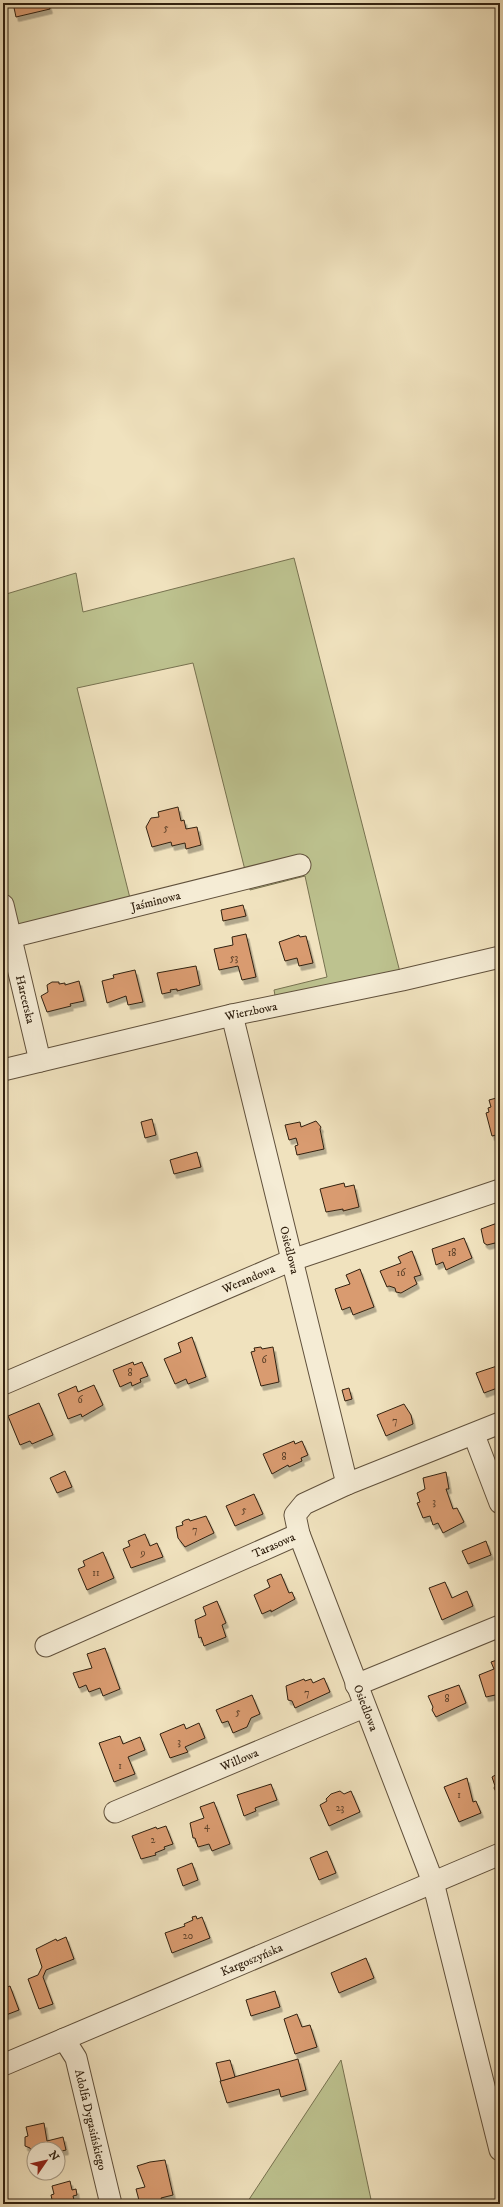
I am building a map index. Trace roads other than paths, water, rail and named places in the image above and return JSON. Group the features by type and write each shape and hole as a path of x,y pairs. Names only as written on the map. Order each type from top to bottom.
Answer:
{"street":[{"name":"Jaśminowa","path":"11,937 300,865"},
{"name":"Harcerska","path":"3,905 40,1061"},
{"name":"Wierzbowa","path":"3,1070 232,1015 402,980 500,957"},
{"name":"Osiedlowa","path":"232,1015 347,1484"},
{"name":"Werandowa","path":"3,1384 292,1260 500,1190"},
{"name":"Tarasowa","path":"46,1646 299,1534 295,1515 304,1504 347,1484 474,1435 500,1423"},
{"path":"474,1435 500,1503"},
{"name":"Osiedlowa","path":"299,1534 364,1707 433,1882 500,2150"},
{"path":"356,1685 500,1626"},
{"name":"Willowa","path":"115,1812 364,1707"},
{"name":"Kargoszyńska","path":"3,2065 500,1854"},
{"name":"Adolfa Dygasińskiego","path":"64,2039 76,2058 111,2204"}]}
